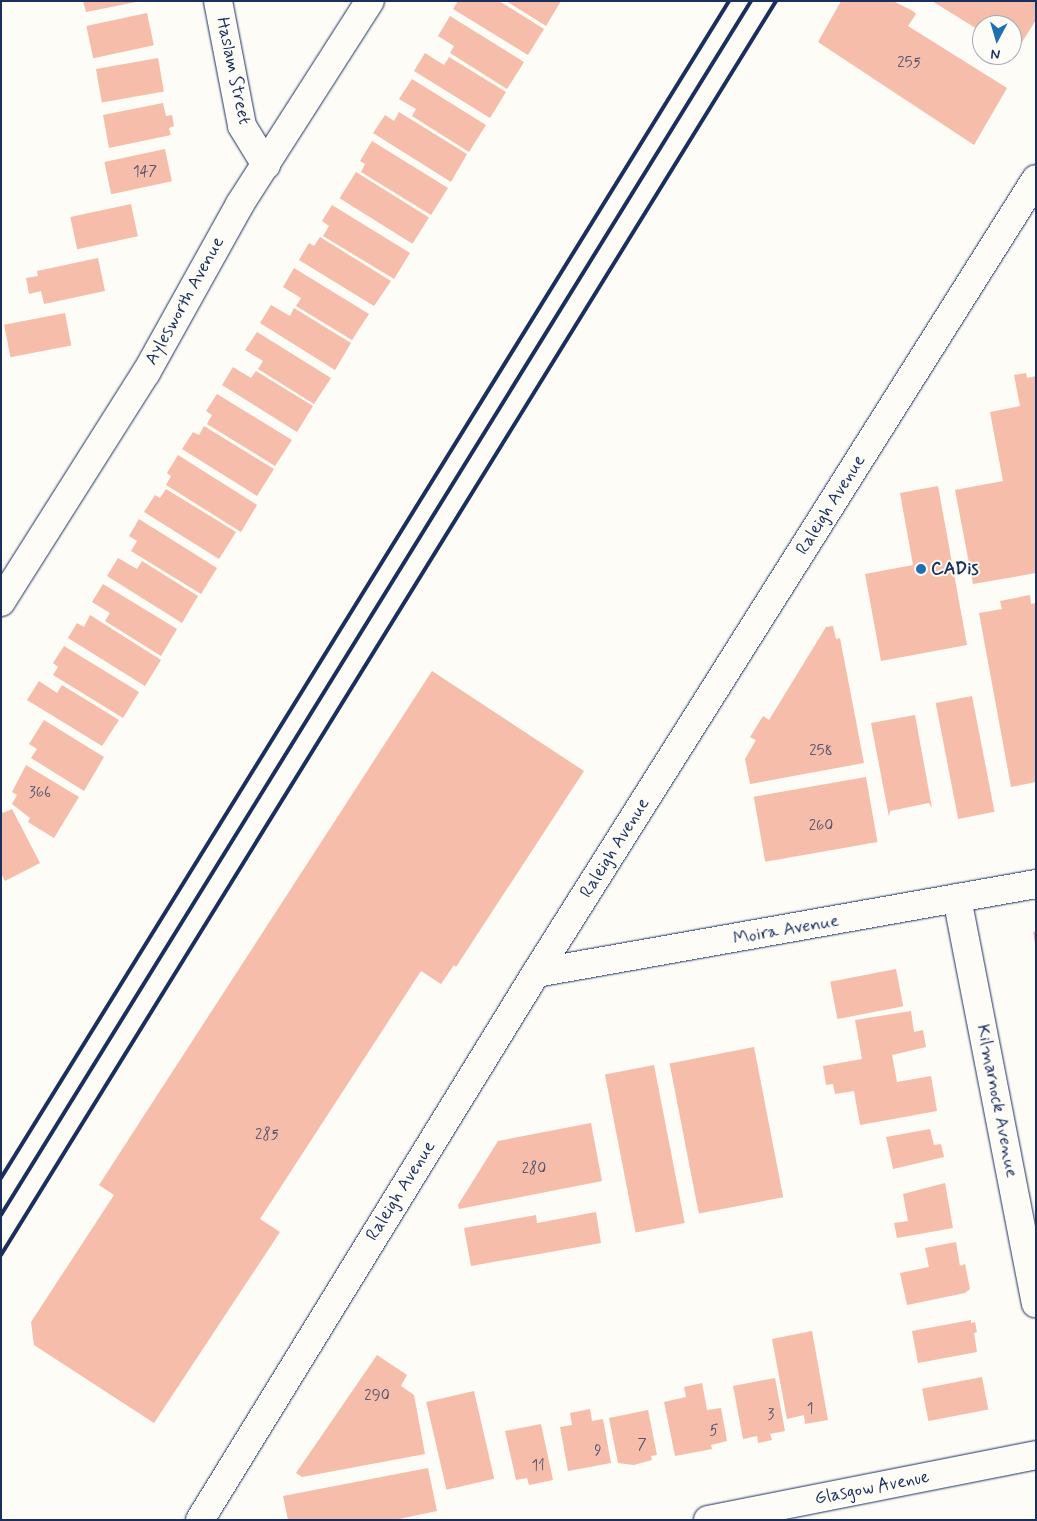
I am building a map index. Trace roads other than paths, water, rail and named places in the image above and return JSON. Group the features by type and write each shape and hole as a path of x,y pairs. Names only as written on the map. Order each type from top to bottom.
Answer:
{"street":[{"name":"Haslam Street","path":"218,1 242,126 266,165"},
{"name":"Aylesworth Avenue","path":"1,602 146,373 222,236 370,1"},
{"name":"Raleigh Avenue","path":"200,1520 536,973 1036,179"},
{"name":"Moira Avenue","path":"536,973 1036,884"},
{"name":"Kilmarnock Avenue","path":"958,898 1036,1304"},
{"name":"Glasgow Avenue","path":"708,1520 1036,1455"}],"railway":[{"path":"1,1178 729,1"},
{"path":"1,1215 751,1"},
{"path":"1,1255 776,1"}],"place":[{"name":"CADis","path":"921,569"}]}
